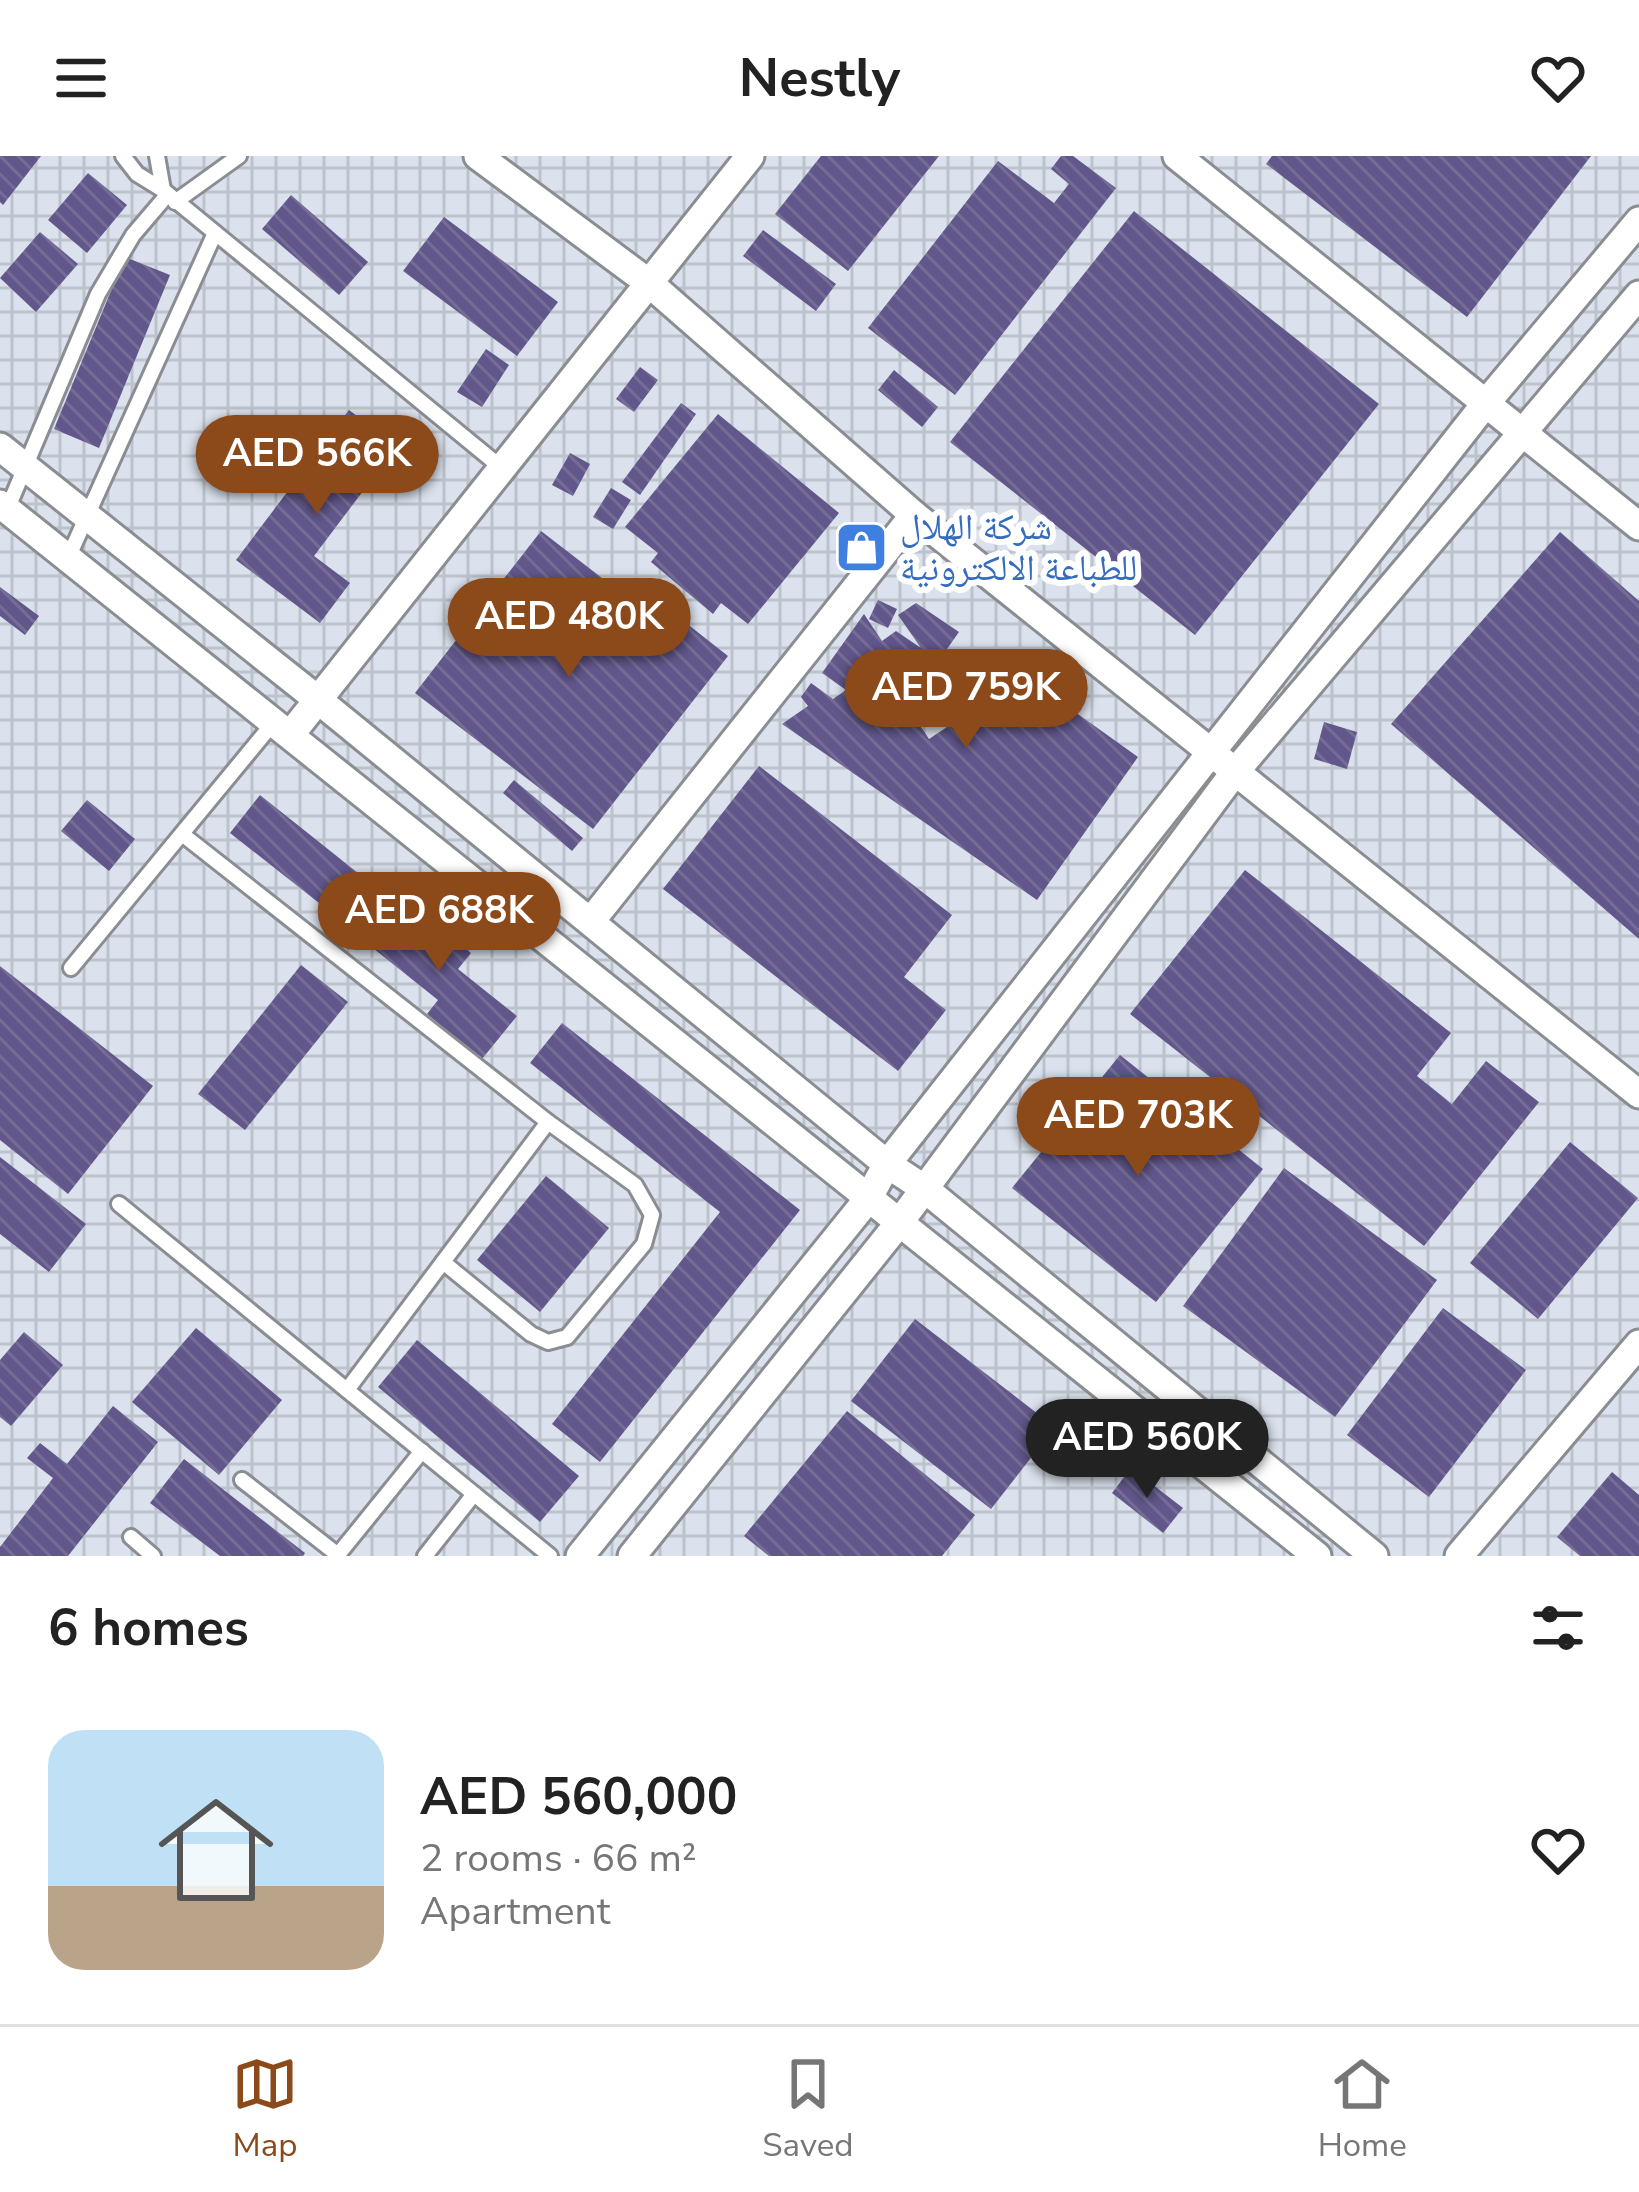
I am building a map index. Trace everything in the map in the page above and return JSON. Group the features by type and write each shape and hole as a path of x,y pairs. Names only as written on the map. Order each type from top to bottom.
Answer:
{"street":[{"path":"478,156 649,283 914,515 1639,1094"},
{"path":"282,728 317,699 749,156"},
{"path":"1177,156 1639,526"},
{"path":"580,1556 868,1199 887,1164 1486,403 1639,220"},
{"path":"632,1556 899,1223 1234,773 1639,296"},
{"path":"1486,403 1554,396"},
{"path":"0,447 1374,1556"},
{"path":"3,507 1317,1556"},
{"path":"591,921 914,515"},
{"path":"1211,754 1258,745"},
{"path":"1459,1556 1639,1344"}],"lane":[{"path":"123,156 137,174 169,195 503,469"},
{"path":"157,156 169,195"},
{"path":"3,507 27,468 98,294 133,235 169,195 239,156"},
{"path":"68,558 215,233"},
{"path":"70,968 182,834 282,728"},
{"path":"182,834 644,1196 652,1215 644,1244 567,1337 548,1342 531,1334 443,1262"},
{"path":"347,1390 548,1122"},
{"path":"119,1204 550,1556"},
{"path":"242,1480 338,1556 422,1451"},
{"path":"425,1556 474,1493"},
{"path":"131,1537 153,1556"}],"shaded area":[{"path":"0,156 1639,156 1639,1556 0,1556"}],"building":[{"path":"0,156 41,156 3,205 0,202"},
{"path":"821,156 939,156 848,271 775,214"},
{"path":"1061,156 1073,156 1116,188 955,395 868,328 998,161 1054,203 1069,184 1051,169"},
{"path":"1272,156 1591,156 1467,317 1266,164"},
{"path":"88,173 127,205 87,253 48,220"},
{"path":"291,195 368,262 339,295 262,229"},
{"path":"1134,211 1379,404 1195,635 950,442"},
{"path":"444,217 558,302 517,356 403,271"},
{"path":"763,230 836,284 816,311 743,256"},
{"path":"40,232 78,264 36,312 0,278"},
{"path":"125,257 170,275 99,448 54,429"},
{"path":"486,349 509,365 482,407 457,392"},
{"path":"640,367 658,380 634,412 616,399"},
{"path":"894,370 938,407 922,427 878,390"},
{"path":"681,403 696,414 640,495 622,482"},
{"path":"349,410 397,446 314,556 350,583 320,623 236,560"},
{"path":"718,414 839,513 748,624 721,603 713,614 651,562 658,553 625,527"},
{"path":"570,453 590,464 573,496 552,485"},
{"path":"611,488 631,500 613,529 593,517"},
{"path":"541,531 676,635 686,623 728,656 593,829 415,693"},
{"path":"1560,532 1639,601 1639,939 1391,724"},
{"path":"0,587 39,616 25,635 0,616"},
{"path":"878,600 897,609 888,628 869,619"},
{"path":"916,603 959,632 920,680 937,703 915,718 929,739 950,725 998,657 1138,757 1037,900 782,724 808,706 801,697 811,683 833,699 846,690 822,673 864,614 882,641 896,631 921,648 898,615"},
{"path":"1324,722 1357,732 1347,769 1314,759"},
{"path":"759,766 952,915 904,977 946,1010 898,1071 663,889"},
{"path":"514,780 583,838 572,851 503,793"},
{"path":"260,795 363,877 333,914 230,833"},
{"path":"87,800 135,839 109,871 61,831"},
{"path":"1245,870 1451,1033 1417,1076 1452,1104 1486,1061 1539,1102 1424,1246 1130,1014"},
{"path":"396,892 471,953 458,969 517,1016 482,1059 427,1014 438,1000 359,937"},
{"path":"301,965 348,1002 245,1130 198,1094"},
{"path":"0,966 153,1086 68,1194 0,1140"},
{"path":"562,1023 800,1210 600,1462 552,1424 720,1212 530,1063"},
{"path":"1120,1055 1263,1169 1156,1302 1012,1188"},
{"path":"1570,1142 1638,1198 1538,1319 1470,1263"},
{"path":"0,1157 86,1224 49,1272 0,1234"},
{"path":"1284,1168 1437,1280 1335,1417 1183,1306"},
{"path":"546,1176 609,1228 540,1312 477,1260"},
{"path":"1443,1308 1526,1370 1429,1497 1347,1435"},
{"path":"915,1319 1055,1427 991,1509 851,1401"},
{"path":"196,1328 282,1400 219,1475 132,1402"},
{"path":"24,1332 63,1365 11,1426 0,1417 0,1360"},
{"path":"417,1340 579,1476 540,1522 378,1387"},
{"path":"113,1406 158,1442 68,1556 0,1556 0,1547 53,1478 27,1458 40,1443 67,1464"},
{"path":"847,1411 975,1515 942,1556 769,1556 744,1536"},
{"path":"184,1459 303,1556 220,1556 150,1503"},
{"path":"1131,1468 1183,1508 1163,1533 1112,1493"},
{"path":"1612,1472 1639,1495 1639,1556 1580,1556 1557,1537"}],"place":[{"name":"شركة الهلال للطباعة الالكترونية","path":"861,547"}]}
